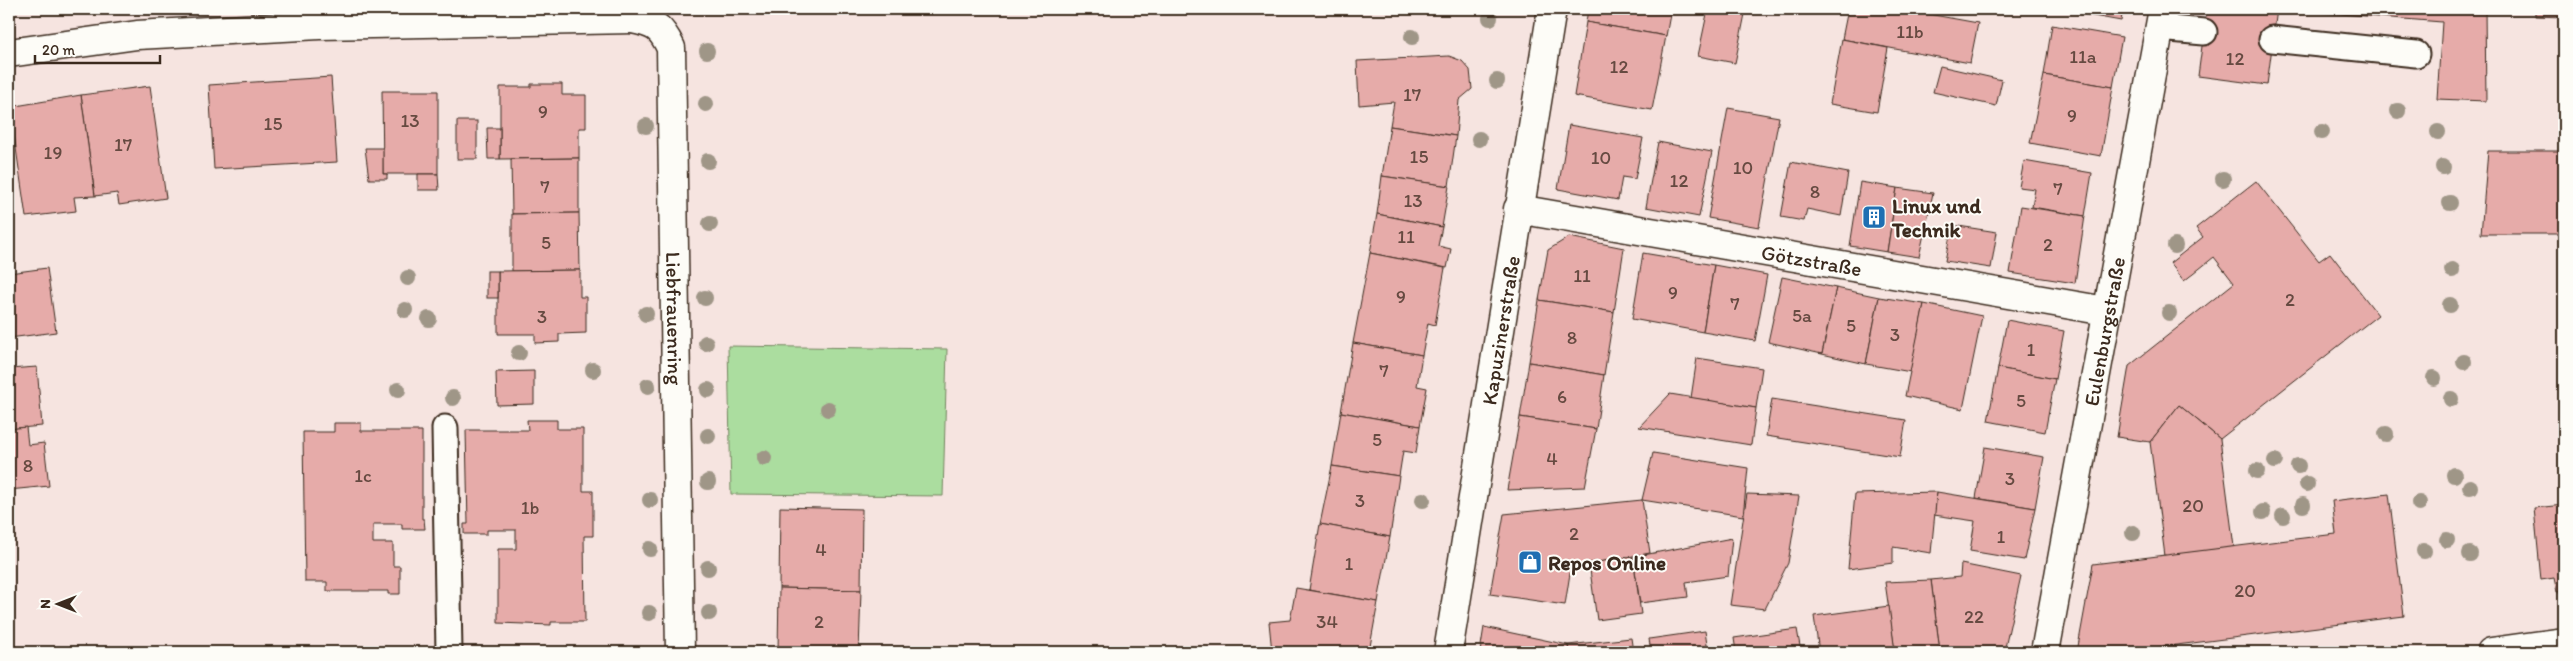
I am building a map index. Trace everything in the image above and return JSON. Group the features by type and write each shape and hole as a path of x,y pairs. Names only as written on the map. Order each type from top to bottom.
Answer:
{"street":[{"name":"Kapuzinerstraße","path":"1448,652 1518,209 1552,9"},
{"name":"Liebfrauenring","path":"9,52 137,35 319,24 633,14 650,22 664,32 671,48 680,652"},
{"name":"Eulenburgstraße","path":"2044,652 2161,18"},
{"name":"Götzstraße","path":"1518,209 2106,311"},
{"path":"2491,652 2564,642"}],"lane":[{"path":"2161,18 2204,32"},
{"path":"2272,40 2416,54"},
{"path":"445,428 449,652"}],"green space":[{"path":"728,346 947,349 943,496 731,494"}],"building":[{"path":"1588,9 1671,9 1666,36 1586,22"},
{"path":"1708,9 1746,9 1735,63 1698,56"},
{"path":"1848,9 1929,9 1928,14 1978,23 1970,63 1842,39"},
{"path":"2055,9 2123,9 2121,21"},
{"path":"2207,9 2277,9 2267,85 2198,76"},
{"path":"2277,9 2485,9 2486,101 2437,99 2442,22"},
{"path":"2535,9 2564,9 2564,17 2535,16"},
{"path":"1586,22 1666,36 1652,110 1574,96"},
{"path":"2052,25 2122,37 2113,87 2044,75"},
{"path":"1842,39 1888,48 1877,112 1830,104"},
{"path":"1449,56 1462,61 1470,70 1472,89 1459,100 1456,136 1390,126 1394,102 1359,105 1357,61"},
{"path":"1940,66 2002,80 1996,106 1933,92"},
{"path":"2044,75 2113,87 2101,156 2030,143"},
{"path":"331,77 337,162 214,169 209,85"},
{"path":"531,84 562,84 562,95 586,95 586,128 579,128 579,158 500,159 500,87 531,87"},
{"path":"150,86 166,198 119,205 117,193 95,196 81,95"},
{"path":"382,91 438,91 438,174 383,174"},
{"path":"81,95 95,196 74,197 76,211 26,217 10,107"},
{"path":"1728,108 1779,117 1759,227 1708,218"},
{"path":"457,121 477,121 477,159 457,159"},
{"path":"1569,125 1643,138 1635,179 1622,177 1618,200 1558,189"},
{"path":"1390,126 1456,136 1449,186 1382,176"},
{"path":"487,128 500,128 500,159 488,159"},
{"path":"1658,142 1712,152 1699,217 1646,207"},
{"path":"365,148 383,148 383,174 387,174 387,179 369,179"},
{"path":"2488,151 2564,151 2564,234 2481,234"},
{"path":"579,158 579,213 512,214 511,159"},
{"path":"2024,161 2092,173 2085,216 2032,207 2035,189 2019,187"},
{"path":"1791,162 1848,173 1841,216 1807,209 1804,221 1781,217"},
{"path":"418,174 438,174 439,190 418,190"},
{"path":"1382,176 1449,186 1442,227 1377,214"},
{"path":"2256,181 2319,261 2330,253 2378,315 2220,439 2179,405 2150,442 2117,437 2129,366 2234,283 2214,257 2184,281 2170,263 2203,237 2196,228"},
{"name":"Linux und Technik","path":"1860,182 1897,188 1887,252 1850,246"},
{"path":"1897,188 1933,193 1919,257 1887,252"},
{"path":"2021,206 2085,216 2075,283 2010,273"},
{"path":"579,213 580,270 512,271 512,214"},
{"path":"1377,214 1442,227 1438,246 1451,249 1447,268 1370,253"},
{"path":"1952,225 1997,232 1991,268 1945,261"},
{"path":"1569,237 1624,248 1614,312 1539,300 1548,250"},
{"path":"1370,253 1445,268 1435,325 1428,323 1422,355 1353,343"},
{"path":"1643,253 1714,265 1703,332 1632,319"},
{"path":"1714,265 1767,275 1755,341 1703,332"},
{"path":"47,268 56,332 9,338 9,273"},
{"path":"580,270 580,297 586,297 586,333 559,334 559,342 535,343 535,334 498,334 498,271"},
{"path":"487,271 498,271 498,298 487,298"},
{"path":"1782,277 1836,288 1822,354 1768,342"},
{"path":"1836,288 1879,297 1866,364 1822,354"},
{"path":"1879,297 1924,304 1911,372 1866,364"},
{"path":"1539,300 1614,312 1604,375 1529,362"},
{"path":"1924,304 1982,316 1963,409 1905,396"},
{"path":"2007,320 2064,331 2055,379 1998,368"},
{"path":"1353,343 1422,355 1417,386 1427,388 1420,426 1341,412"},
{"path":"1697,358 1762,368 1756,408 1691,398"},
{"path":"1529,362 1604,375 1596,429 1520,417"},
{"path":"37,367 42,426 9,429 9,369"},
{"path":"1998,368 2055,379 2045,432 1988,421"},
{"path":"534,371 534,404 497,405 496,372"},
{"path":"1670,394 1756,408 1751,445 1639,427"},
{"path":"1772,399 1906,420 1900,457 1766,436"},
{"path":"2179,405 2220,439 2234,547 2165,556 2150,442"},
{"path":"1341,412 1420,426 1416,453 1403,451 1399,476 1332,466"},
{"path":"1520,417 1596,429 1585,487 1507,490"},
{"path":"527,420 557,420 557,429 583,429 583,491 593,491 593,536 584,536 585,622 551,622 551,625 498,623 498,549 516,549 516,530 487,530 487,534 464,534 464,524 468,524 466,430 528,430"},
{"path":"334,423 361,423 361,431 422,431 422,519 424,519 425,529 402,529 402,524 373,524 373,543 393,543 393,566 400,566 400,594 388,594 388,591 327,591 327,582 305,582 303,432 334,432"},
{"path":"26,427 28,445 44,443 49,486 9,490 9,429"},
{"path":"1985,447 2044,457 2035,508 1976,498"},
{"path":"1653,453 1748,468 1743,516 1642,500"},
{"path":"1332,466 1399,476 1390,537 1320,524"},
{"path":"1937,492 2035,508 2024,560 1970,551 1975,521 1934,515"},
{"path":"1937,492 1931,553 1893,547 1893,563 1848,569 1855,494"},
{"path":"1747,494 1799,496 1788,563 1765,609 1730,605"},
{"path":"2389,494 2404,616 2122,652 2077,652 2093,564 2336,534 2332,501"},
{"path":"1642,500 1650,553 1571,567 1565,605 1490,594 1504,514"},
{"path":"2564,505 2564,591 2557,592 2554,578 2541,580 2534,508"},
{"path":"780,507 862,509 861,590 779,588"},
{"path":"1320,524 1390,537 1378,602 1309,590"},
{"path":"1732,538 1728,576 1686,582 1688,597 1640,603 1633,557"},
{"path":"1633,557 1641,614 1597,620 1589,563"},
{"path":"1961,564 2021,576 2004,652 1940,652 1931,580 1960,577"},
{"path":"1931,580 1940,652 1895,652 1885,582"},
{"path":"779,588 861,590 859,652 778,652"},
{"path":"1296,588 1378,602 1369,652 1272,652 1269,622 1290,620"},
{"path":"1889,606 1895,652 1819,652 1814,616"},
{"path":"1484,627 1568,645 1569,652 1480,652"},
{"path":"1797,629 1801,652 1736,652 1734,638"},
{"path":"1705,631 1708,652 1651,652 1649,639"},
{"path":"1631,638 1633,652 1569,652 1568,645"},
{"path":"390,651 390,652 278,652"}],"place":[{"name":"Linux und Technik","path":"1874,217"},
{"name":"Repos Online","path":"1530,562"}]}
